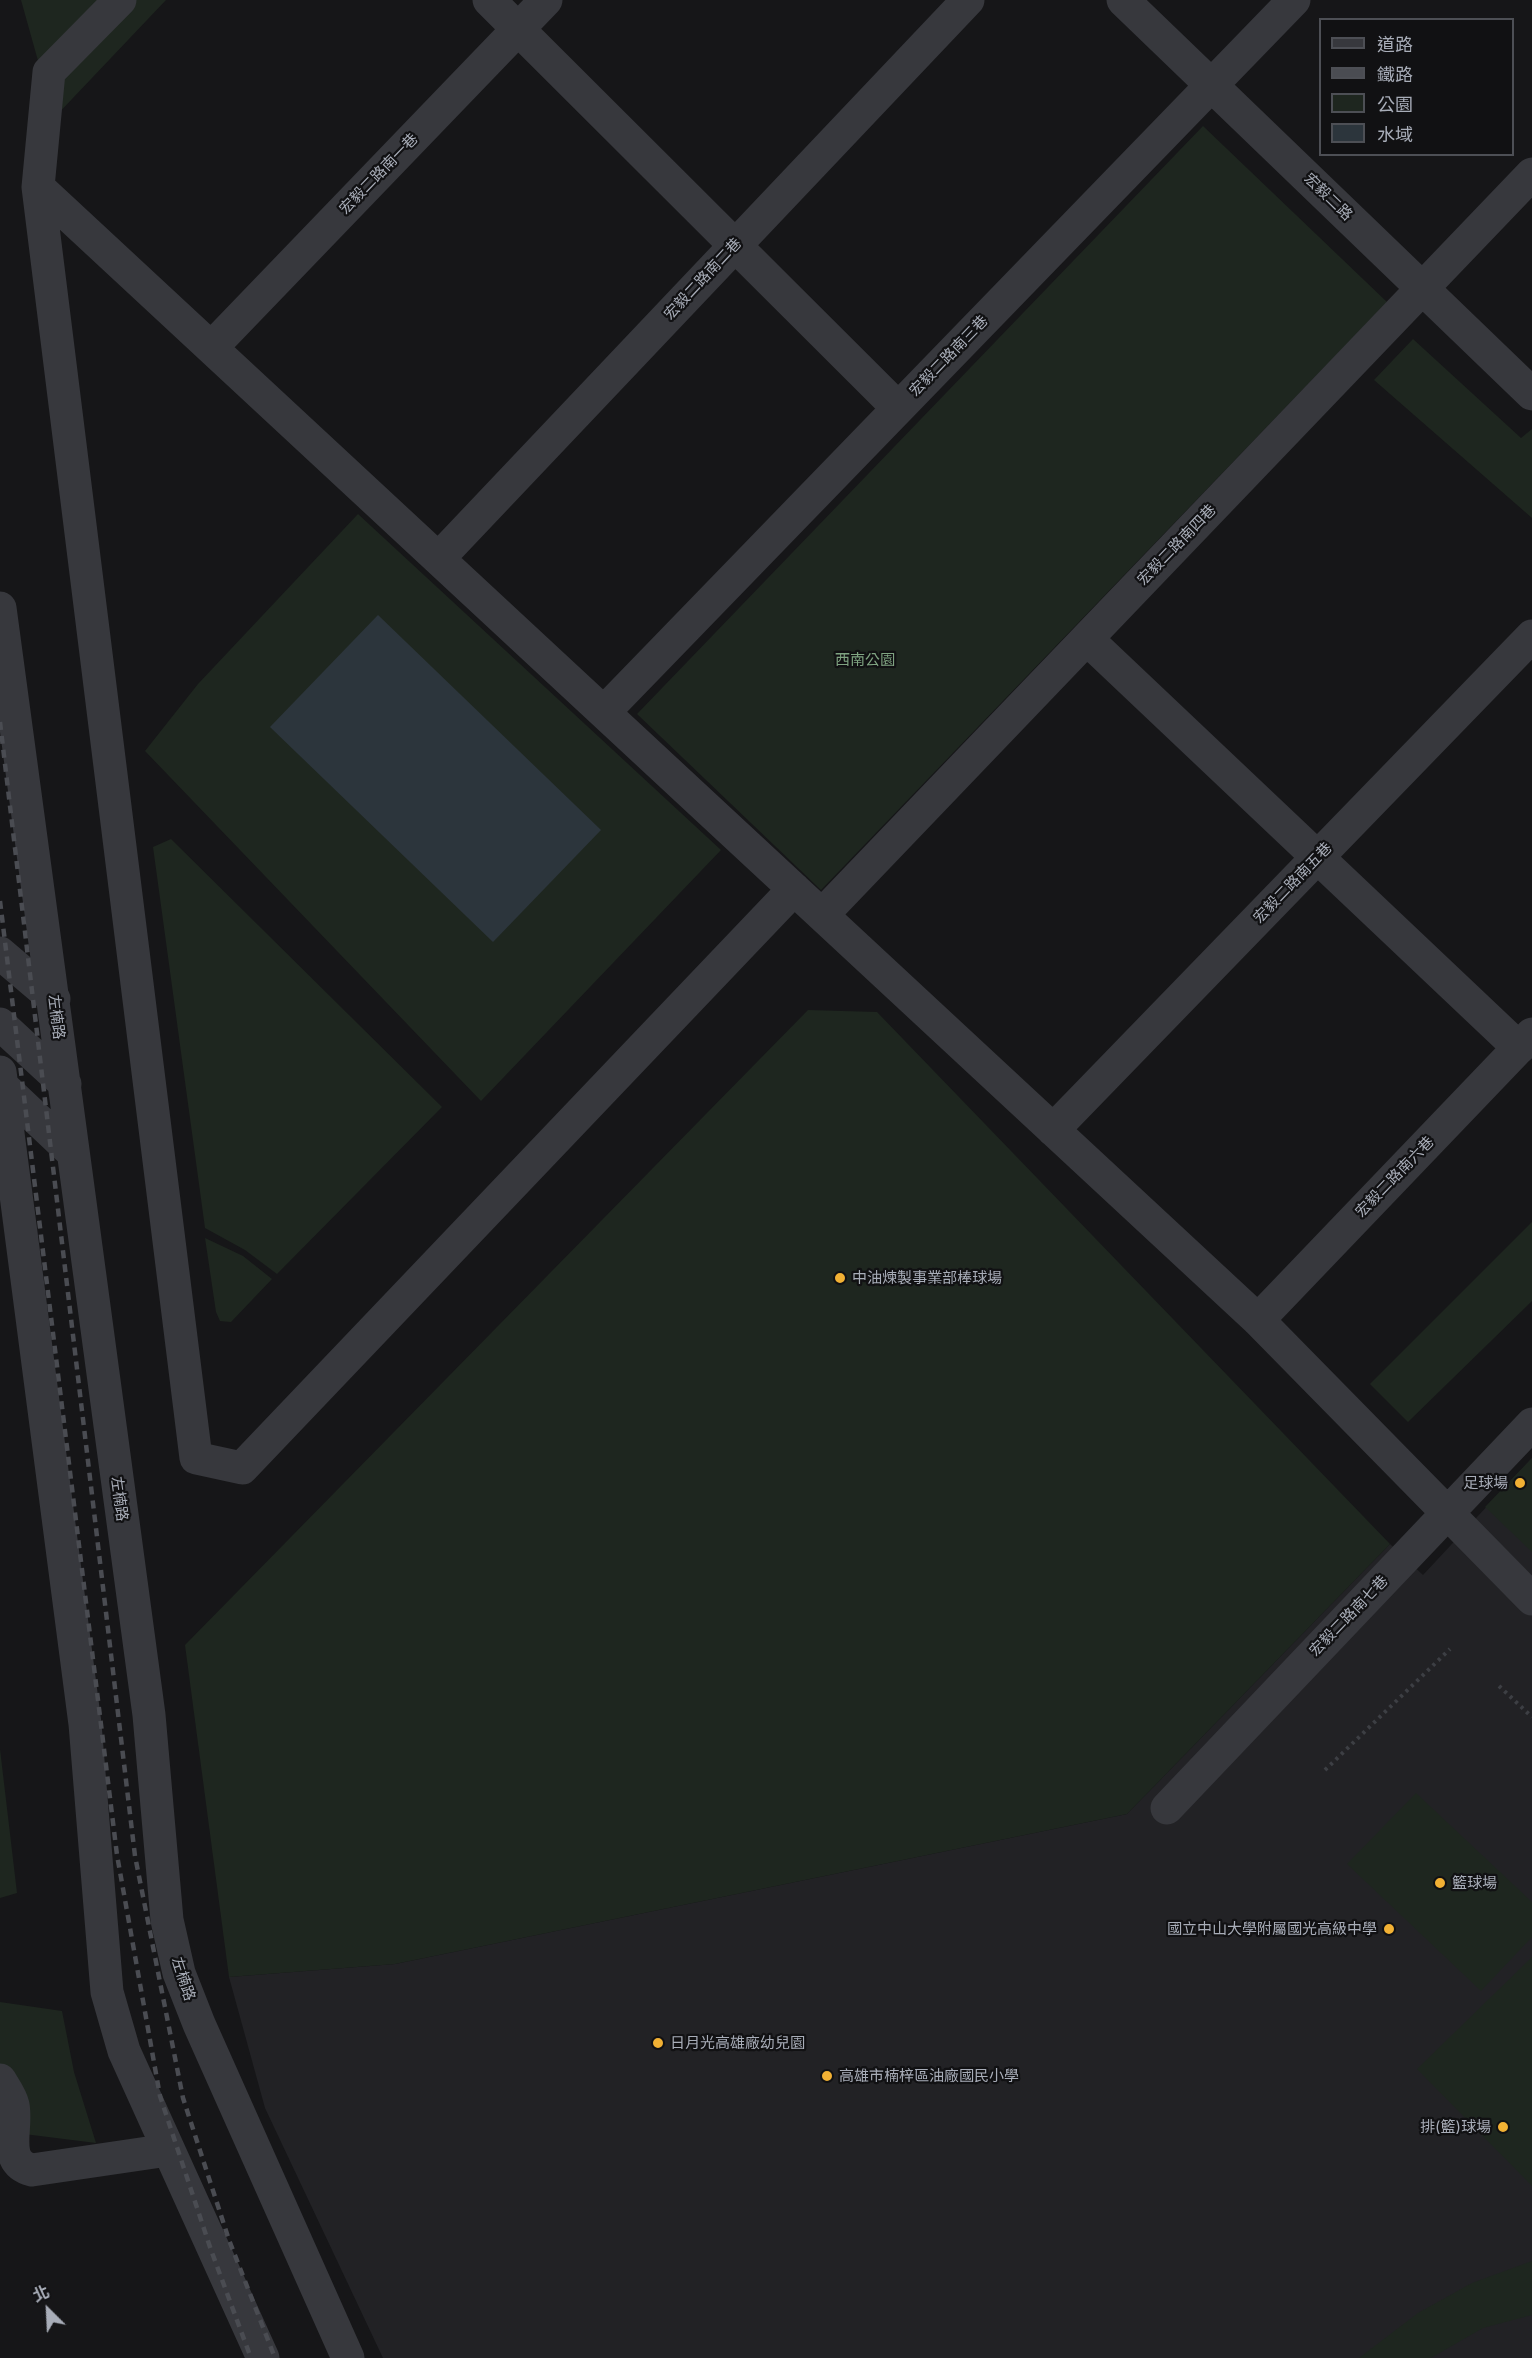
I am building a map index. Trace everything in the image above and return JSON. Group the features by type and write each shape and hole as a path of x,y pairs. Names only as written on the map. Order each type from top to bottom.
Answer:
{"street":[{"path":"120,0 49,72 38,186 196,1458 242,1468 794,889"},
{"path":"489,0 898,408"},
{"name":"宏毅二路南一巷","path":"212,347 546,0"},
{"name":"宏毅二路南二巷","path":"439,558 968,0"},
{"name":"宏毅二路","path":"1123,0 1532,394"},
{"name":"宏毅二路南三巷","path":"604,712 1294,0"},
{"name":"宏毅二路南四巷","path":"822,915 1532,174"},
{"path":"38,186 1257,1320 1532,1599"},
{"name":"左楠路","path":"0,608 148,1715 167,1920 179,1973 200,2024 348,2358"},
{"name":"宏毅二路南五巷","path":"1053,1130 1532,636"},
{"path":"1087,639 1318,857 1525,1041"},
{"path":"0,953 54,999"},
{"path":"0,1024 65,1084"},
{"name":"宏毅二路南六巷","path":"1257,1320 1525,1041"},
{"path":"1,1081 72,1152"},
{"path":"1,1081 85,1724 107,1992 124,2051 262,2358"},
{"name":"宏毅二路南七巷","path":"1167,1808 1532,1424"},
{"path":"0,2080 13,2104 14,2157 23,2168 32,2170 168,2150"}],"path":[{"path":"1325,1770 1450,1649"},
{"path":"1499,1686 1532,1717"}],"shaded area":[{"name":"高雄市楠梓區油廠國民小學","path":"1532,1458 1532,2358 383,2358 265,2108 229,1977 395,1964 1127,1814 1390,1544 1423,1575"}],"green space":[{"path":"21,0 166,0 54,118"},
{"name":"西南公園","path":"1203,126 1387,302 821,890 637,714"},
{"path":"1413,339 1521,438 1532,429 1532,518 1374,380"},
{"path":"358,514 721,850 481,1101 145,751 198,684"},
{"path":"171,839 442,1107 277,1274 245,1250 205,1228 153,847"},
{"name":"中油煉製事業部棒球場","path":"808,1010 877,1012 1390,1544 1127,1814 395,1964 229,1977 185,1645"},
{"path":"1532,1222 1532,1301 1408,1422 1370,1384"},
{"path":"205,1238 243,1256 272,1279 231,1322 220,1321 216,1312"},
{"name":"足球場","path":"1532,1458 1532,1552 1485,1507"},
{"path":"0,1749 17,1893 0,1898"},
{"name":"籃球場","path":"1416,1793 1532,1902 1532,1937 1481,1991 1347,1864"},
{"name":"排(籃)球場","path":"1532,1957 1532,2186 1417,2069"},
{"path":"0,2002 62,2011 74,2072 96,2143 0,2131"},
{"path":"1532,2261 1532,2315 1483,2328 1431,2358 1359,2358 1418,2313 1472,2283"}],"water":[{"path":"378,615 601,830 493,942 270,727"}],"railway":[{"path":"0,722 135,1856 183,2098 229,2240 275,2358"},
{"path":"0,901 117,1855 160,2096 211,2250 251,2358"}],"place":[{"name":"中油煉製事業部棒球場","path":"840,1278"},
{"name":"足球場","path":"1520,1483"},
{"name":"籃球場","path":"1440,1883"},
{"name":"國立中山大學附屬國光高級中學","path":"1389,1929"},
{"name":"日月光高雄廠幼兒園","path":"658,2043"},
{"name":"高雄市楠梓區油廠國民小學","path":"827,2076"},
{"name":"排(籃)球場","path":"1503,2127"}]}
